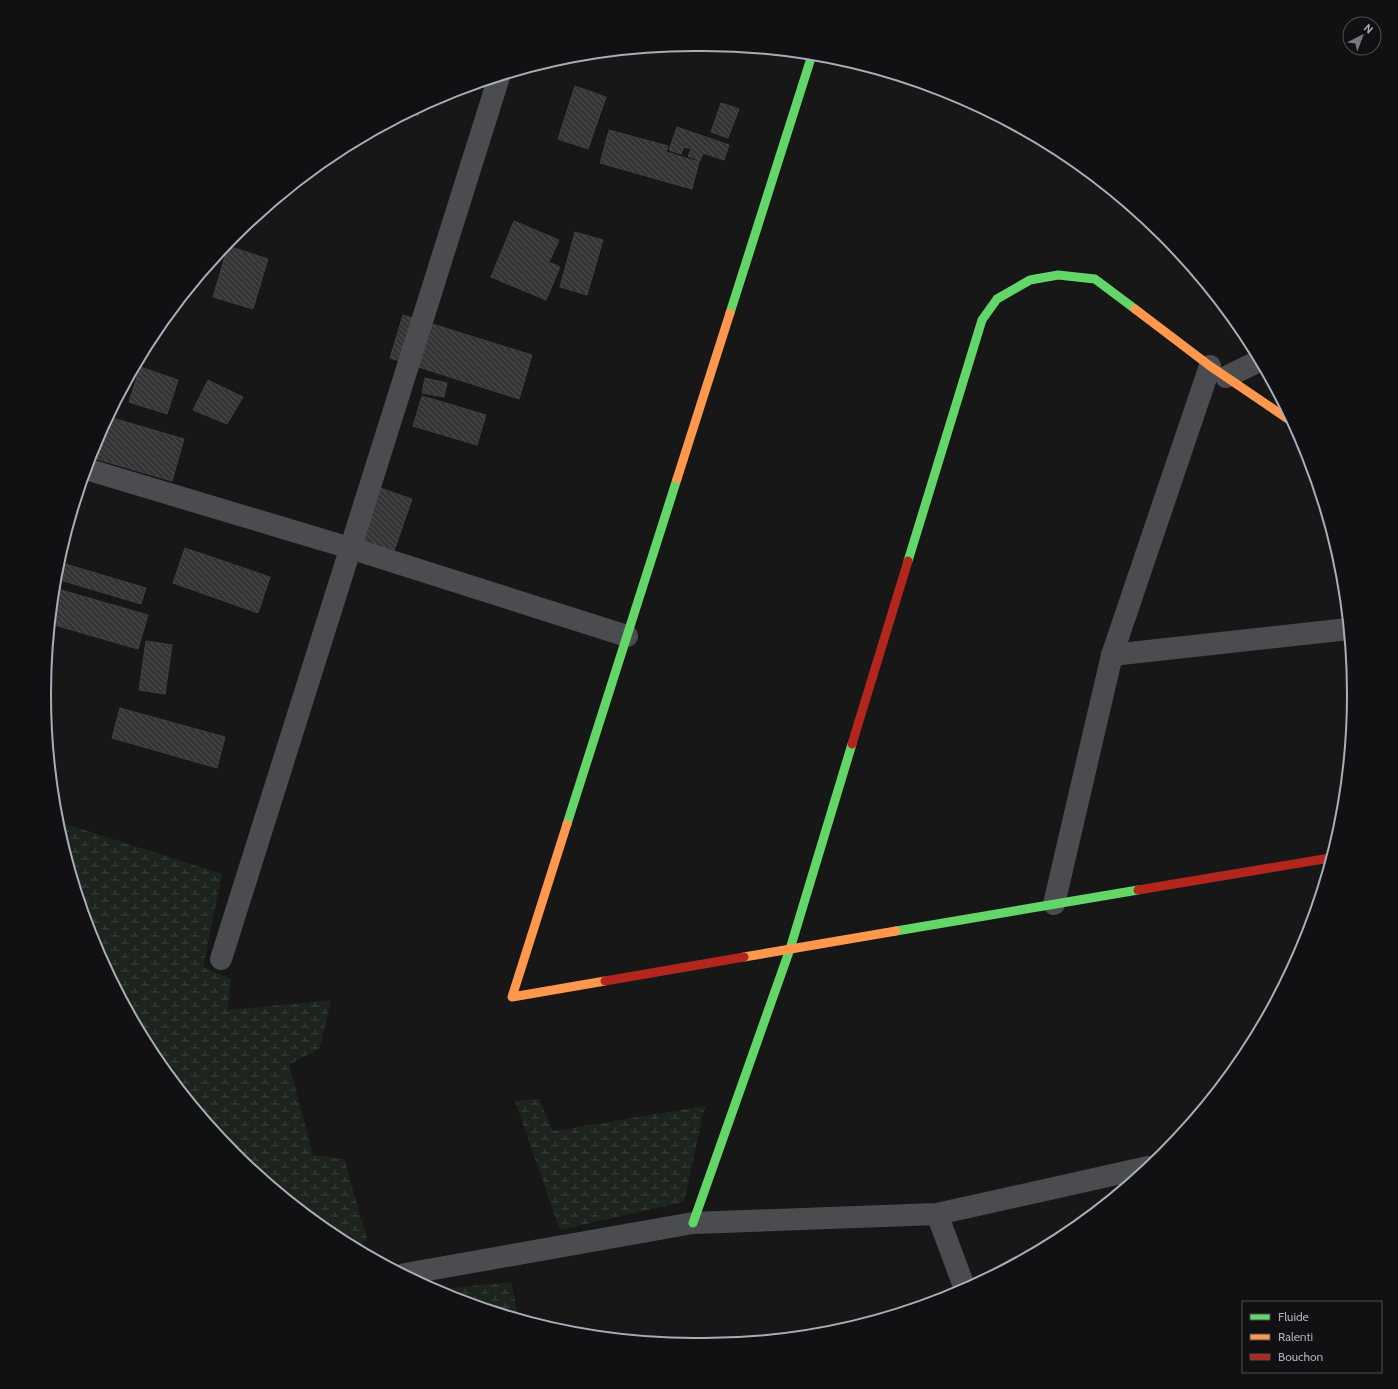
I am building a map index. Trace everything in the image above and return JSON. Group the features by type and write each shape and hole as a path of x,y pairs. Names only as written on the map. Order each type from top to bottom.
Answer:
{"street":[{"path":"810,60 512,997 1326,859"},
{"path":"221,959 497,82"},
{"path":"693,1223 790,949 982,320 997,299 1030,280 1058,275 1095,279 1218,371 1284,416"},
{"path":"1218,371 1254,362"},
{"path":"1054,904 1112,655 1218,371"},
{"path":"92,471 350,548 627,636"},
{"path":"1112,655 1343,630"},
{"path":"412,1273 693,1223 937,1214 1138,1169"},
{"path":"937,1214 963,1283"}],"green space":[{"path":"64,824 222,874 203,967 231,979 227,1010 331,1000 320,1048 289,1065 313,1155 344,1159 367,1240 360,1244 337,1230 303,1205 239,1150 184,1086 159,1052 117,979 100,941 85,901"},
{"path":"539,1099 553,1131 705,1106 684,1202 560,1230 515,1101"},
{"path":"511,1282 518,1313 488,1304 447,1289"}],"building":[{"path":"575,86 606,97 588,149 558,139"},
{"path":"721,103 739,109 728,138 711,132"},
{"path":"677,127 729,145 724,160 703,153 700,161 688,156 691,149 684,147 681,154 669,150"},
{"path":"609,130 668,146 666,152 699,162 692,189 600,163"},
{"path":"514,221 559,240 549,262 560,267 546,300 491,277"},
{"path":"575,232 603,240 587,295 560,287"},
{"path":"232,247 268,259 253,309 213,297 226,254"},
{"path":"403,315 532,355 519,399 390,358"},
{"path":"141,367 178,380 167,414 129,402"},
{"path":"425,378 447,383 444,397 422,393"},
{"path":"208,380 243,397 227,424 193,410"},
{"path":"422,396 486,415 477,445 413,426"},
{"path":"113,418 184,439 172,481 96,459"},
{"path":"377,487 412,499 394,551 359,539"},
{"path":"185,548 270,577 258,613 173,583"},
{"path":"64,564 146,588 141,604 61,580"},
{"path":"60,590 148,615 138,649 55,625"},
{"path":"146,641 172,645 165,694 139,690"},
{"path":"120,708 225,737 217,768 112,738"}],"traffic: fast":[{"path":"730,313 810,60"},
{"path":"908,561 982,320 997,299 1030,280 1058,275 1095,279 1135,309"},
{"path":"567,824 677,479"},
{"path":"693,1223 790,949 852,744"},
{"path":"896,931 1138,890"}],"traffic: slow":[{"path":"1135,309 1210,366 1284,416"},
{"path":"677,479 730,313"},
{"path":"567,824 512,997 605,981"},
{"path":"744,957 896,931"}],"traffic: jam":[{"path":"852,744 908,561"},
{"path":"1138,890 1326,859"},
{"path":"605,981 744,957"}]}
